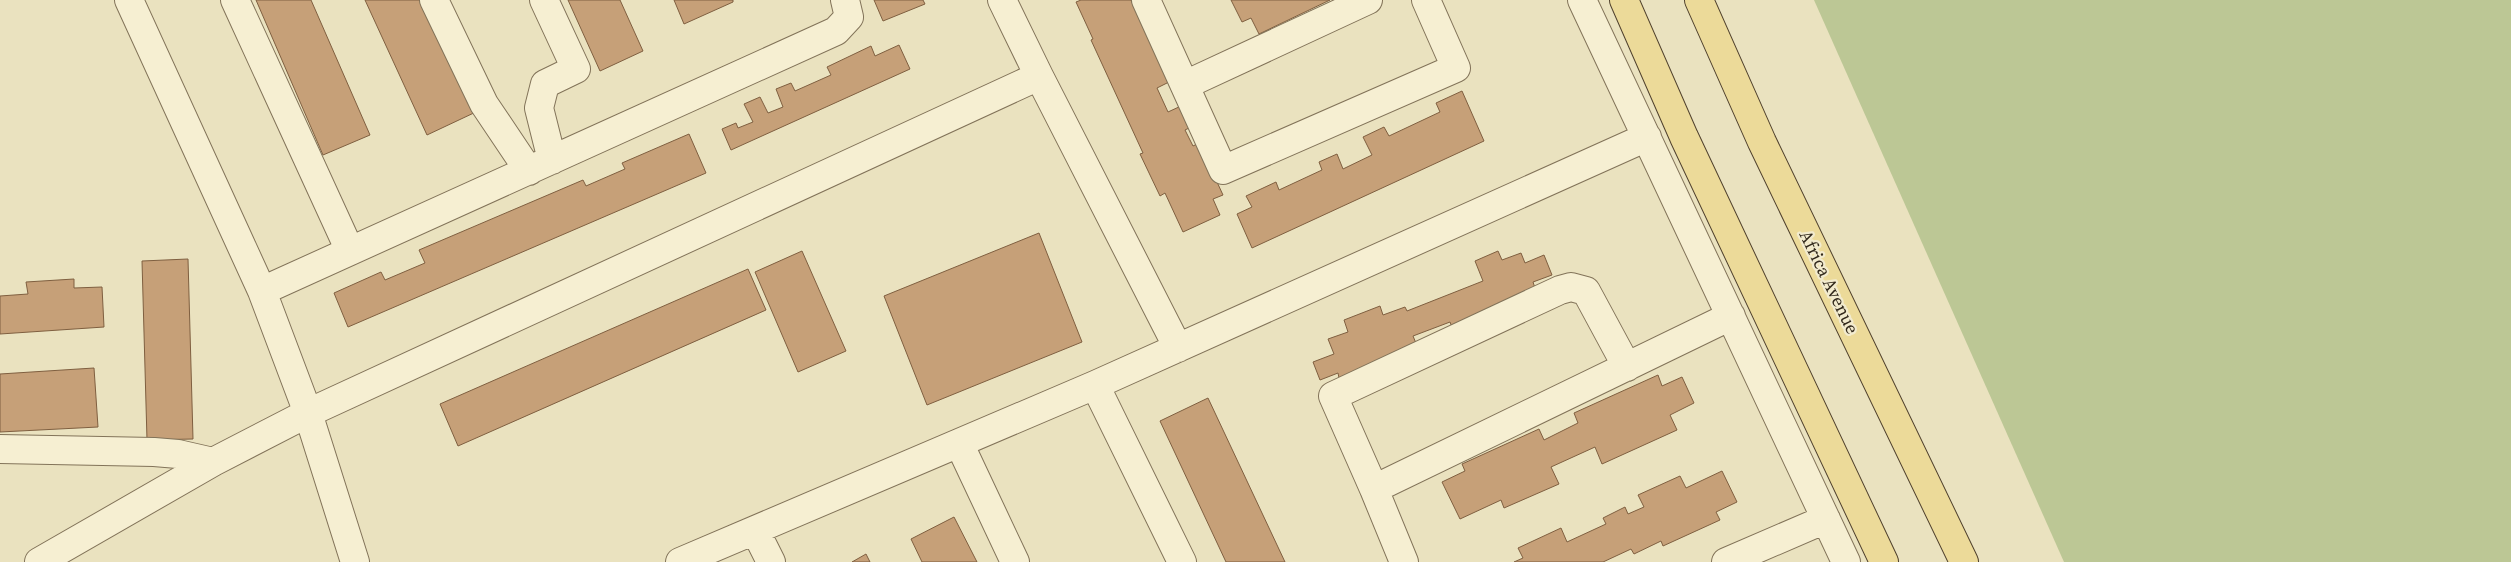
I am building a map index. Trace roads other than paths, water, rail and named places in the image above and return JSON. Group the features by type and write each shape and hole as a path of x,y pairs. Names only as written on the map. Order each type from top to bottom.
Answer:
{"main road":[{"path":"1624,0 1684,137 1884,562"},
{"name":"Africa Avenue","path":"1700,0 1762,142 1964,562"}],"street":[{"path":"129,0 262,291 308,413 355,562"},
{"path":"235,0 350,251"},
{"path":"434,0 484,104 541,165"},
{"path":"541,165 539,108 545,84 576,69 544,0"},
{"path":"262,291 836,30 849,17 845,0"},
{"path":"1002,0 1178,348"},
{"path":"1146,0 1224,170 1456,68 1426,0"},
{"path":"1185,85 1368,0"},
{"path":"1582,0 1846,562"},
{"path":"39,562 213,462 308,413 1039,76"},
{"path":"680,562 1095,385 1647,137"},
{"path":"1404,562 1333,396 1560,290 1571,287 1586,292 1627,367"},
{"path":"1374,489 1731,316"},
{"path":"1095,385 1182,562"},
{"path":"959,443 1015,562"},
{"path":"0,449 154,452 178,454 213,462"},
{"path":"1726,562 1826,519"},
{"path":"755,530 771,562"}]}
